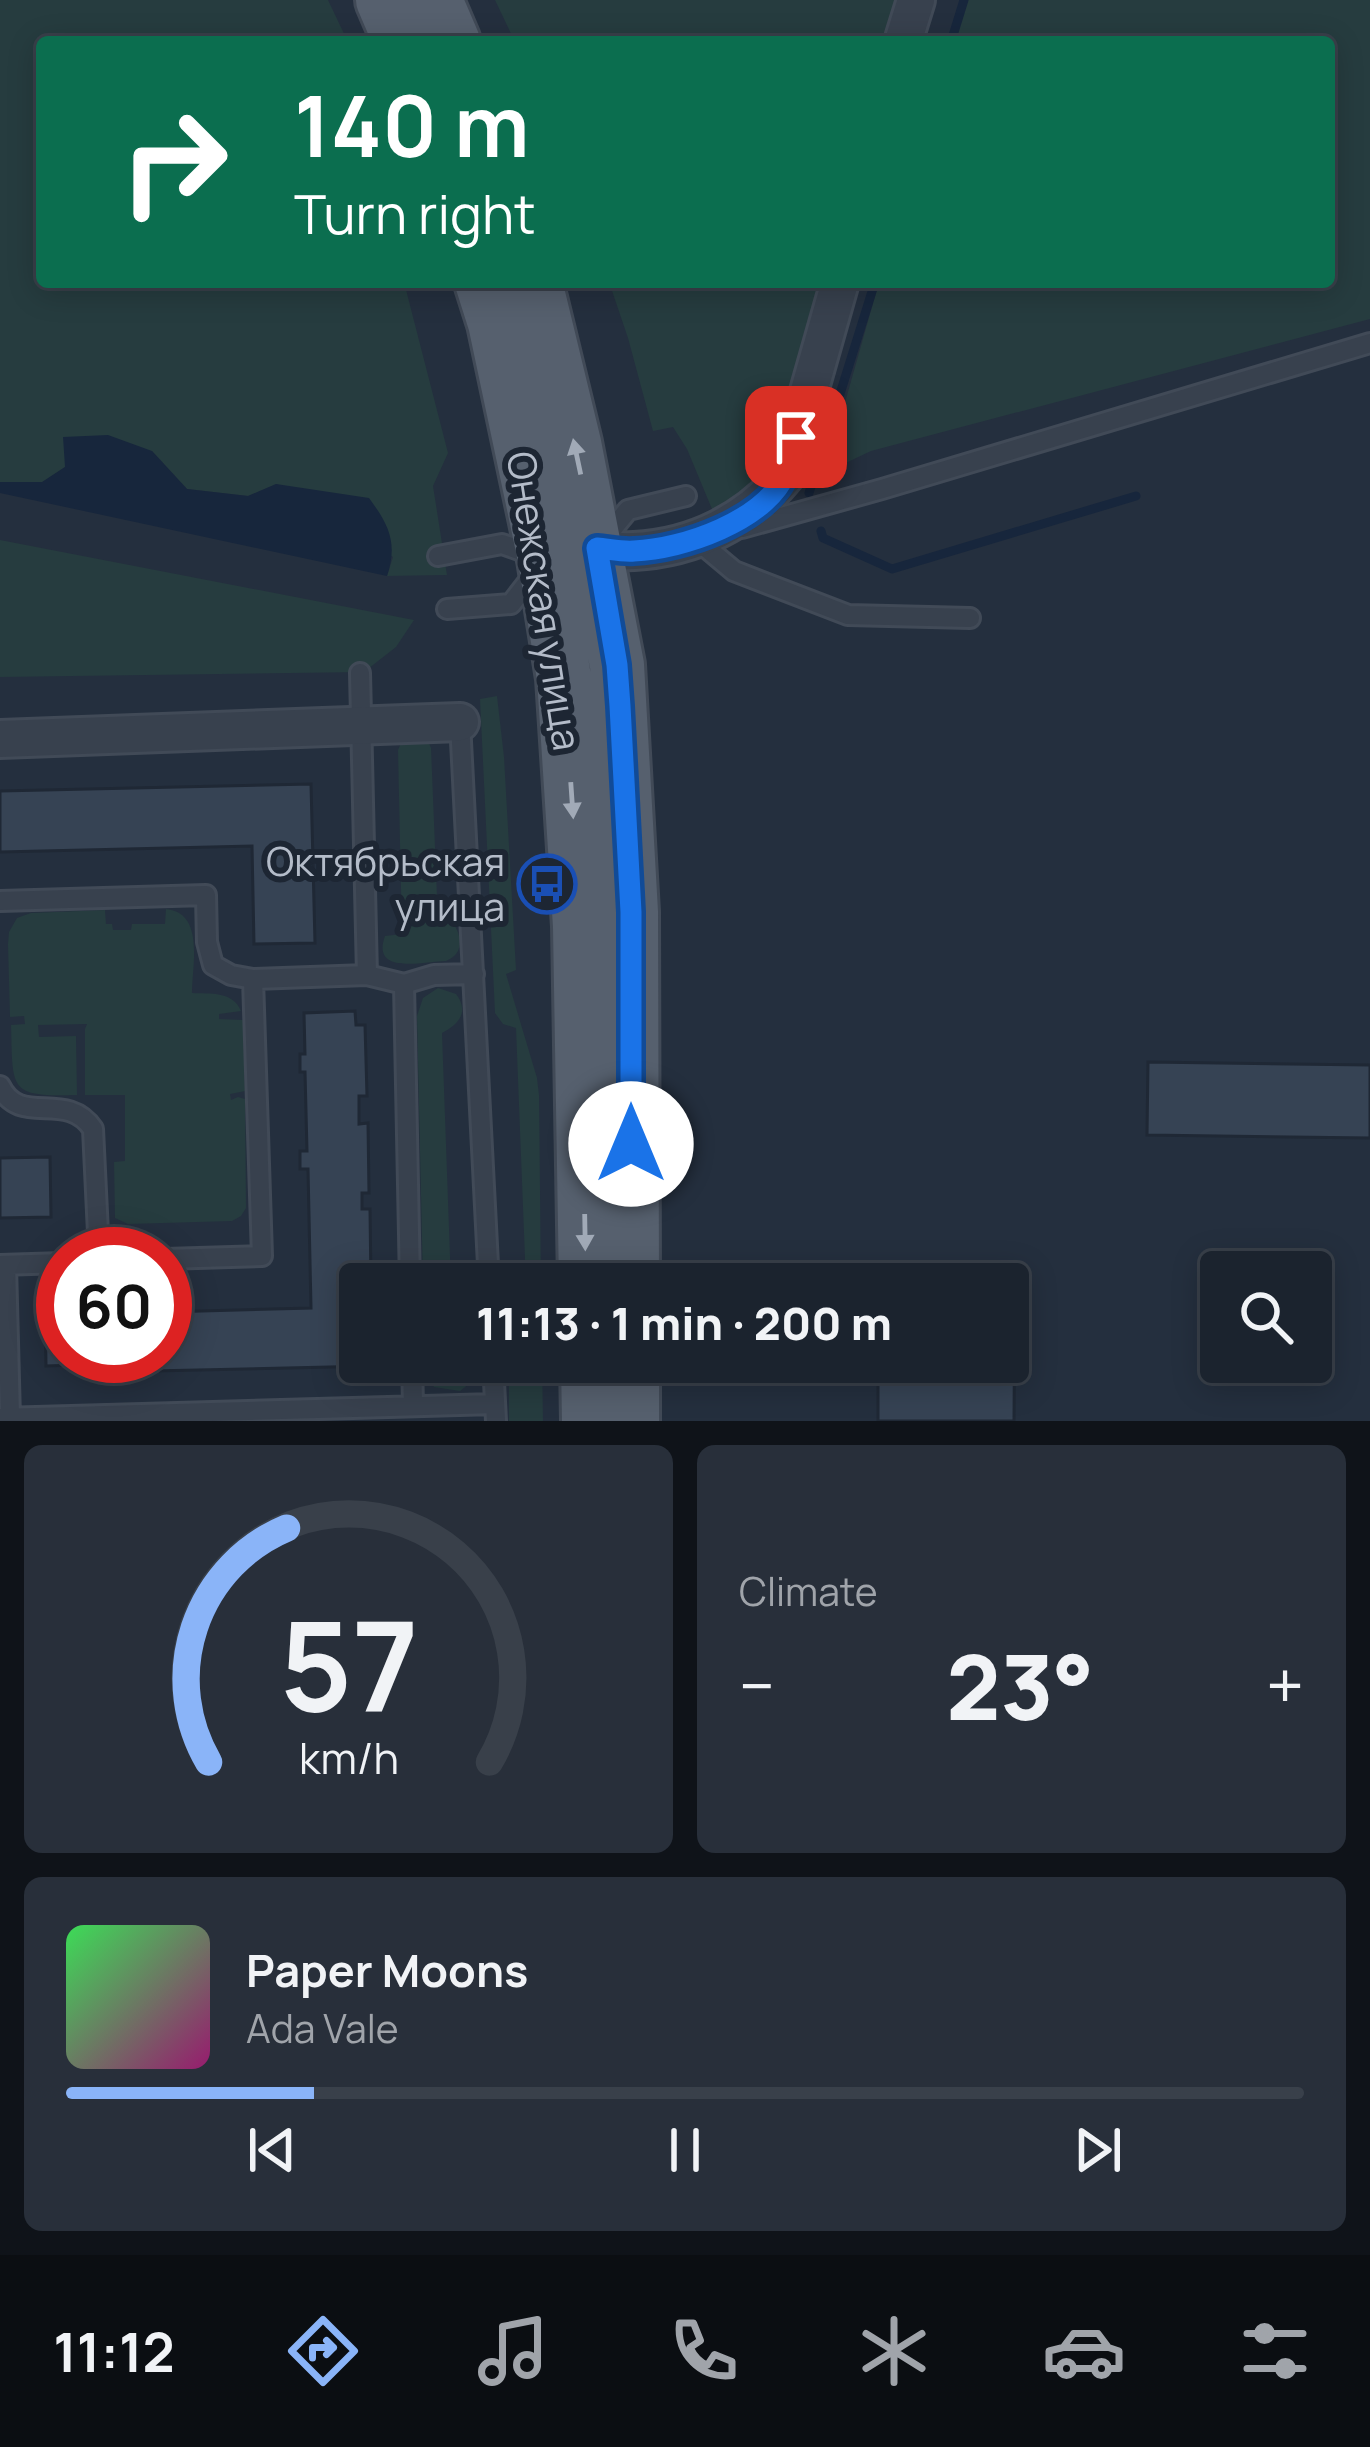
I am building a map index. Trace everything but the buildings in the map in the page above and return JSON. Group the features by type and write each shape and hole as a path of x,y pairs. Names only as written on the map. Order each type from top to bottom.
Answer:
{"main road":[{"path":"383,0 398,36"},
{"path":"435,0 450,36"},
{"name":"Онежская улица","path":"484,288 571,554 617,665 631,912 632,1263"},
{"name":"Онежская улица","path":"536,288 571,554 564,678 580,926 586,1263"},
{"path":"588,1383 589,1421"},
{"path":"632,1383 632,1421"}],"street":[{"path":"905,36 916,0"},
{"path":"571,554 634,551 697,540 765,500 785,476 838,288"},
{"path":"0,739 460,722"}],"lane":[{"path":"697,540 1370,343"},
{"path":"447,609 511,604 628,510 686,496"},
{"path":"697,540 734,572 848,615 970,618"},
{"path":"439,556 502,544 571,554"},
{"path":"360,673 367,975"},
{"path":"460,722 488,1263"},
{"path":"0,901 206,895 207,942 213,965 253,979 367,975 404,984 434,975 474,974"},
{"path":"192,1258 262,1256 253,979"},
{"path":"404,984 410,1263"},
{"path":"0,1086 7,1099 20,1107 67,1108 86,1118 93,1129 98,1227"},
{"path":"36,1264 3,1265 5,1418 413,1405 495,1413 494,1383"},
{"path":"412,1383 413,1405"}],"green space":[{"path":"0,0 328,0 345,36 36,36 36,288 406,288 448,453 433,486 447,575 387,576 393,557 277,484 248,496 187,489 152,451 65,467 43,482 0,482"},
{"path":"495,0 909,0 898,36 512,36"},
{"path":"962,0 1370,0 1370,319 871,451 816,477 835,438 877,288 1335,288 1335,36 951,36"},
{"path":"611,288 829,288 774,483 717,521 673,427 653,431"},
{"path":"0,540 414,620 396,647 364,672 0,677"},
{"path":"497,696 504,757 516,970 506,974 537,1078 541,1263 525,1263 516,1028 503,1024 495,1013 480,699"},
{"path":"404,737 428,741 431,748 438,921 455,926 460,942 458,951 446,961 401,963 385,957 383,948 385,936 402,934 398,750"},
{"path":"166,909 187,920 191,930 192,993 227,997 241,1011 219,1014 219,1019 243,1020 245,1091 230,1094 231,1100 245,1099 246,1208 232,1221 128,1224 115,1218 114,1162 125,1161 125,1095 85,1095 87,1024 38,1025 39,1037 76,1036 77,1095 26,1091 12,1064 11,1025 25,1024 24,1016 10,1017 8,944 17,918 31,913 105,910 106,924 112,924 113,930 131,930 132,924 165,924"},
{"path":"438,988 456,994 462,1007 457,1022 442,1033 450,1263 423,1263 417,1016 423,998"},
{"path":"431,1383 470,1383 460,1391"},
{"path":"509,1383 542,1383 543,1421 509,1421"}],"water":[{"path":"108,435 152,451 187,489 248,496 276,484 369,498 390,535 387,576 0,493 0,482 42,482 65,467 63,437"}],"waterway":[{"path":"953,36 964,0"},
{"path":"809,493 873,288"},
{"path":"821,531 823,538 892,569 1136,496"}],"place":[{"name":"Октябрьская улица","path":"547,884"}],"route":[{"path":"631,1144 631,912 620,706 597,548 634,551 697,540 733,523 765,500 785,476 796,437"}]}
